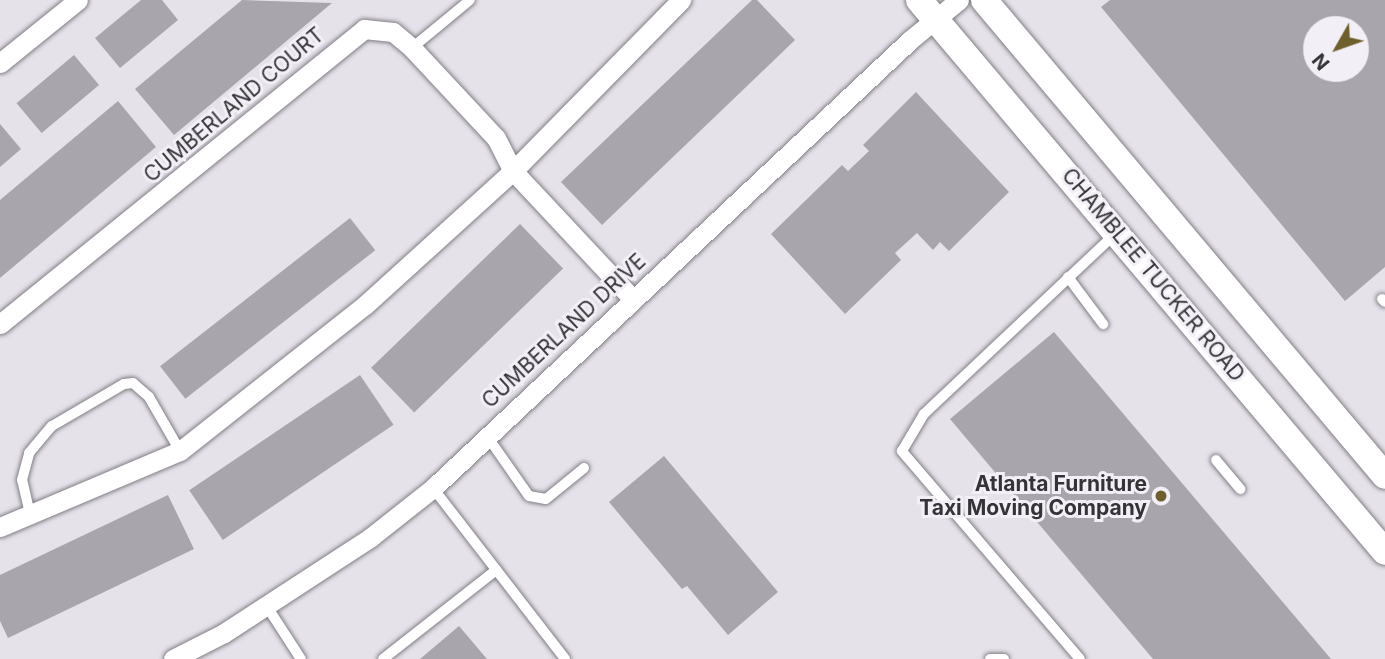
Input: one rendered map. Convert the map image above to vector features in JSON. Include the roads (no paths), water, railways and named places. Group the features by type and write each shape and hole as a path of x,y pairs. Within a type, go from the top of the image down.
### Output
{"main road":[{"path":"984,0 1355,440 1384,464"},
{"name":"CHAMBLEE TUCKER ROAD","path":"927,10 1118,231 1385,552"}],"street":[{"path":"0,64 78,0"},
{"path":"0,527 180,451 365,304 513,171 681,0"},
{"name":"CUMBERLAND DRIVE","path":"173,659 266,605 371,537 432,488 632,298 927,10 959,0"},
{"name":"CUMBERLAND COURT","path":"0,324 364,29 393,32 412,48 496,138 513,171 632,298"}],"lane":[{"path":"412,48 470,0"},
{"path":"1080,659 902,451 924,414 1118,231"},
{"path":"1068,277 1103,324"},
{"path":"30,514 22,480 29,453 52,426 124,384 133,383 149,397 180,451"},
{"path":"486,435 529,496 546,499 584,468"},
{"path":"1216,460 1240,489"},
{"path":"432,488 565,659"},
{"path":"383,659 496,570"},
{"path":"266,605 301,659"},
{"path":"990,659 1004,659"}],"place":[{"name":"Atlanta Furniture Taxi Moving Company","path":"1161,496"}]}
